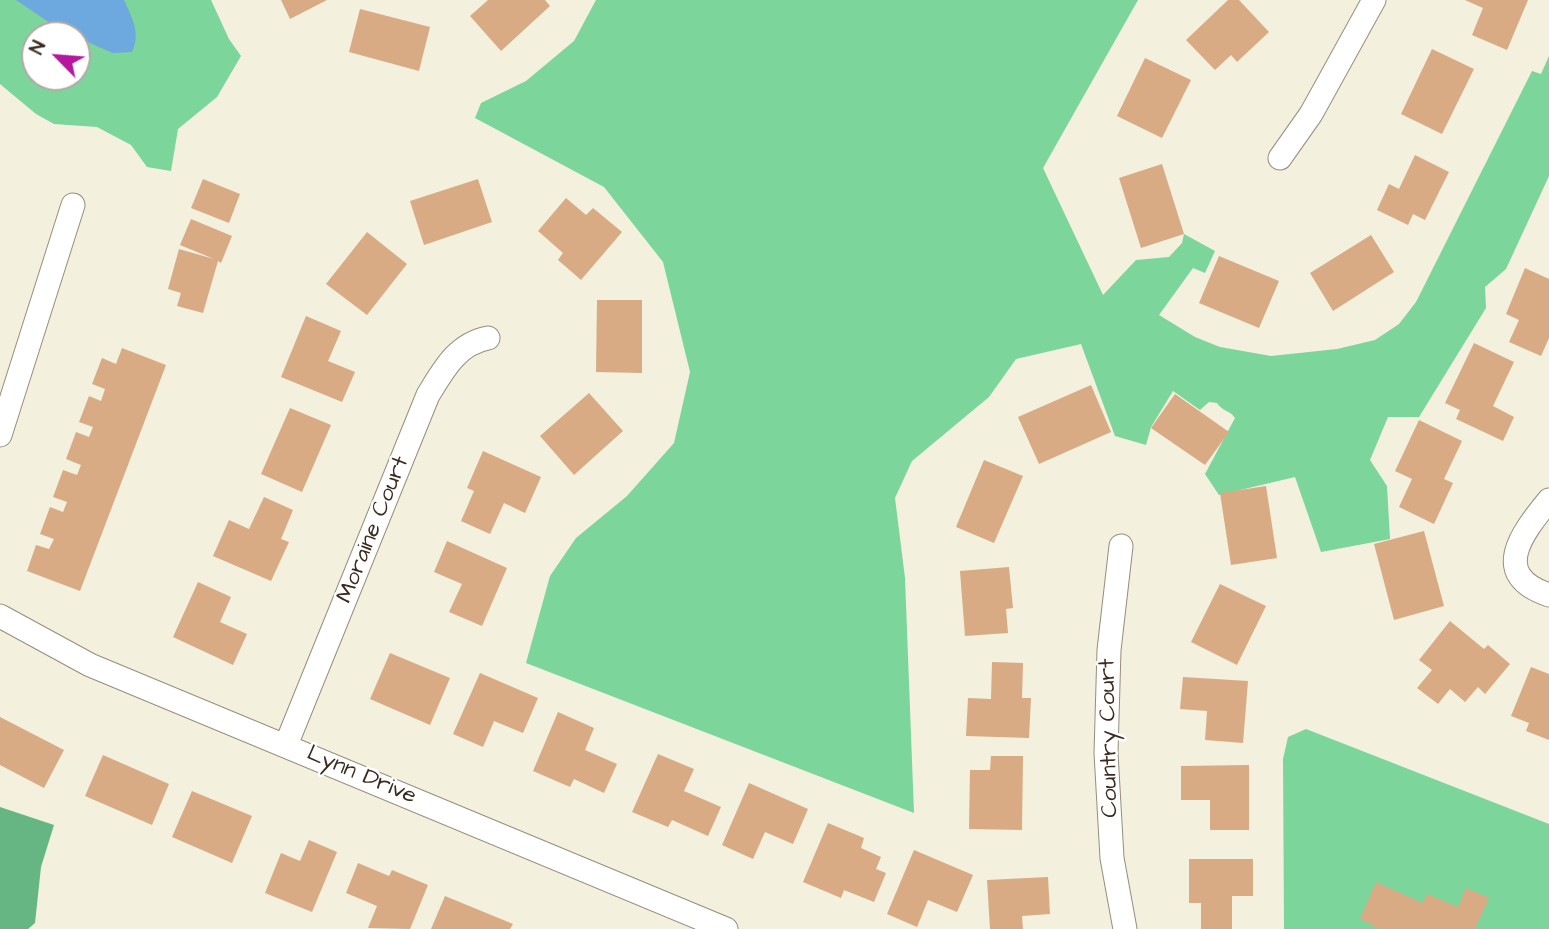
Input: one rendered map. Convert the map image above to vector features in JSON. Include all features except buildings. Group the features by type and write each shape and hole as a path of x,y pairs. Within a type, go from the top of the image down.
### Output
{"street":[{"path":"1280,158 1311,114 1374,0"},
{"path":"0,435 73,205"},
{"name":"Moraine Court","path":"286,745 428,396 443,370 458,352 473,341 488,338"},
{"path":"1549,500 1525,529 1517,545 1515,562 1518,575 1530,588 1549,595"},
{"name":"Country Court","path":"1121,546 1109,650 1107,752 1112,858 1125,929"},
{"name":"Lynn Drive","path":"0,615 90,665 726,929"}],"green space":[{"path":"0,0 211,0 229,39 241,56 217,97 178,129 171,171 147,167 131,145 97,127 54,124 36,114 0,84"},
{"path":"596,0 1138,0 1043,168 1103,295 1136,260 1169,257 1182,243 1184,234 1215,251 1205,273 1193,268 1159,315 1195,337 1220,347 1271,356 1337,349 1375,340 1399,324 1416,302 1532,71 1541,74 1549,56 1549,176 1506,269 1485,287 1486,308 1419,417 1388,417 1370,460 1387,486 1390,539 1321,552 1295,477 1219,495 1205,474 1235,418 1217,403 1209,402 1200,410 1173,391 1151,427 1146,445 1115,436 1081,344 1016,359 989,397 912,461 895,498 905,578 914,813 526,663 550,576 576,538 627,496 674,443 690,372 663,262 604,187 475,118 481,103 526,81 574,41"},
{"path":"1306,729 1549,824 1549,929 1284,929 1283,759 1288,737"},
{"path":"0,807 54,825 41,867 35,923 28,929 0,929"}],"water":[{"path":"16,0 124,0 136,32 135,45 132,52 113,53 91,43 91,21 47,21"}]}
